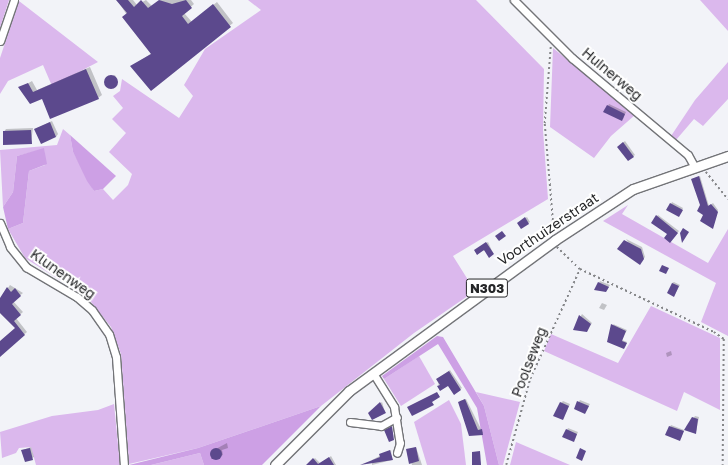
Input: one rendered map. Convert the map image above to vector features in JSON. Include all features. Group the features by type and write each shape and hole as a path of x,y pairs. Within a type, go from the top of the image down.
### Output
{"main road":[{"name":"Voorthuizerstraat","path":"275,465 333,406 373,373 632,189 702,167 728,156"}],"street":[{"path":"0,41 14,0"},
{"name":"Huinerweg","path":"514,0 552,39 702,167"},
{"name":"Klunenweg","path":"0,223 10,246 26,267 77,297 92,310 109,334 116,357 124,465"},
{"path":"373,373 394,407 400,443 397,453"},
{"path":"350,422 381,426 396,417"}],"path":[{"path":"552,39 544,124 558,243 580,269 714,332 724,339 723,465"},
{"path":"702,167 728,198"},
{"name":"Voorthuizerstraat","path":"550,251 558,243"},
{"name":"Poolseweg","path":"506,465 530,379 580,269"}],"shaded area":[{"path":"0,0 9,0 0,28"},
{"path":"248,0 476,0 544,69 543,130 548,199 453,256 475,291 414,333 321,406 198,448 129,464 121,354 111,327 87,297 25,258 8,229 23,223 29,171 45,165 44,149 17,156 13,192 3,207 0,150 57,145 63,129 70,135 73,152 94,191 103,189 113,200 128,185 132,174 109,152 126,133 112,119 123,108 113,96 120,91 122,79 179,118 193,96 184,85 205,49 261,10"},
{"path":"700,0 728,0 728,31"},
{"path":"19,1 98,62 52,86 43,65 8,81 0,94 0,58"},
{"path":"553,48 635,115 611,136 594,158 550,127"},
{"path":"728,62 728,99 703,126 694,119 676,140 671,136 695,100"},
{"path":"70,135 116,176 103,189 94,191 87,181 73,152"},
{"path":"44,148 47,164 29,171 23,223 8,229 3,207 13,192 17,156"},
{"path":"628,205 622,214 708,263 728,229 728,336 701,322 716,283 603,221"},
{"path":"651,306 720,338 720,410 684,392 677,411 544,351 551,334 618,363"},
{"path":"437,336 443,337 484,406 499,465 487,465 477,408 438,344 384,379 382,376"},
{"path":"419,356 435,384 401,406 384,379"},
{"path":"476,392 520,402 503,465 499,465 484,406"},
{"path":"449,400 461,424 466,465 427,465 414,422"},
{"path":"114,404 120,465 36,465 31,447 19,448 16,453 2,458 0,432 52,416 98,410"},
{"path":"321,406 262,465 204,465 200,453 151,465 129,465 198,448"},
{"path":"516,442 570,465 510,465"},
{"path":"200,453 204,465 151,465"}],"building":[{"path":"116,0 128,0 134,7 141,0 148,8 159,0 172,4 186,0 192,8 182,16 188,24 213,4 231,27 151,91 130,66 151,54 122,17 127,13"},
{"path":"86,69 99,99 50,119 42,99 30,104 18,87 28,83 33,92"},
{"path":"108,75 114,75 118,79 118,85 114,89 108,89 104,85 104,79"},
{"path":"607,105 625,114 622,121 603,112"},
{"path":"50,122 56,137 41,144 34,129"},
{"path":"31,130 32,144 3,145 3,131"},
{"path":"623,142 634,157 628,161 617,147"},
{"path":"699,176 708,206 711,204 718,212 713,229 700,221 703,215 697,211 700,205 691,179"},
{"path":"670,203 683,210 679,217 666,210"},
{"path":"656,215 678,233 670,243 664,238 667,234 651,223"},
{"path":"525,217 529,224 521,229 517,223"},
{"path":"683,228 689,232 682,243 680,233"},
{"path":"502,231 506,236 499,241 495,236"},
{"path":"624,240 641,249 644,259 640,265 617,249"},
{"path":"486,242 494,254 489,258 484,250 477,255 474,250"},
{"path":"662,265 669,268 666,274 659,271"},
{"path":"598,282 609,287 606,292 594,290"},
{"path":"672,283 679,286 674,297 667,293"},
{"path":"7,287 11,292 15,288 21,296 12,304 21,315 14,321 25,335 0,357 0,341 15,328 0,313 0,298"},
{"path":"579,315 591,324 587,332 573,330"},
{"path":"611,324 626,331 622,341 627,343 624,349 607,342"},
{"path":"449,371 461,390 454,395 448,386 440,391 437,386 440,385 436,379"},
{"path":"437,392 440,397 432,402 434,405 412,416 407,407"},
{"path":"465,399 478,430 482,429 483,435 469,436 458,402"},
{"path":"577,401 589,406 585,414 574,409"},
{"path":"380,402 386,413 372,420 368,413"},
{"path":"560,402 569,406 563,420 553,416"},
{"path":"692,417 698,419 696,434 684,430"},
{"path":"392,426 394,440 389,442 384,430"},
{"path":"669,426 684,431 680,441 665,435"},
{"path":"566,429 577,434 574,442 562,437"},
{"path":"416,447 419,461 409,464 406,449"},
{"path":"30,448 33,460 25,462 21,450"},
{"path":"214,448 218,448 222,454 218,460 214,460 210,456 210,452"},
{"path":"580,448 586,451 582,461 576,458"},
{"path":"390,450 393,460 360,465 380,457 379,454"},
{"path":"480,451 481,465 472,465 472,452"},
{"path":"329,457 334,465 306,465 313,458 318,464"}]}
